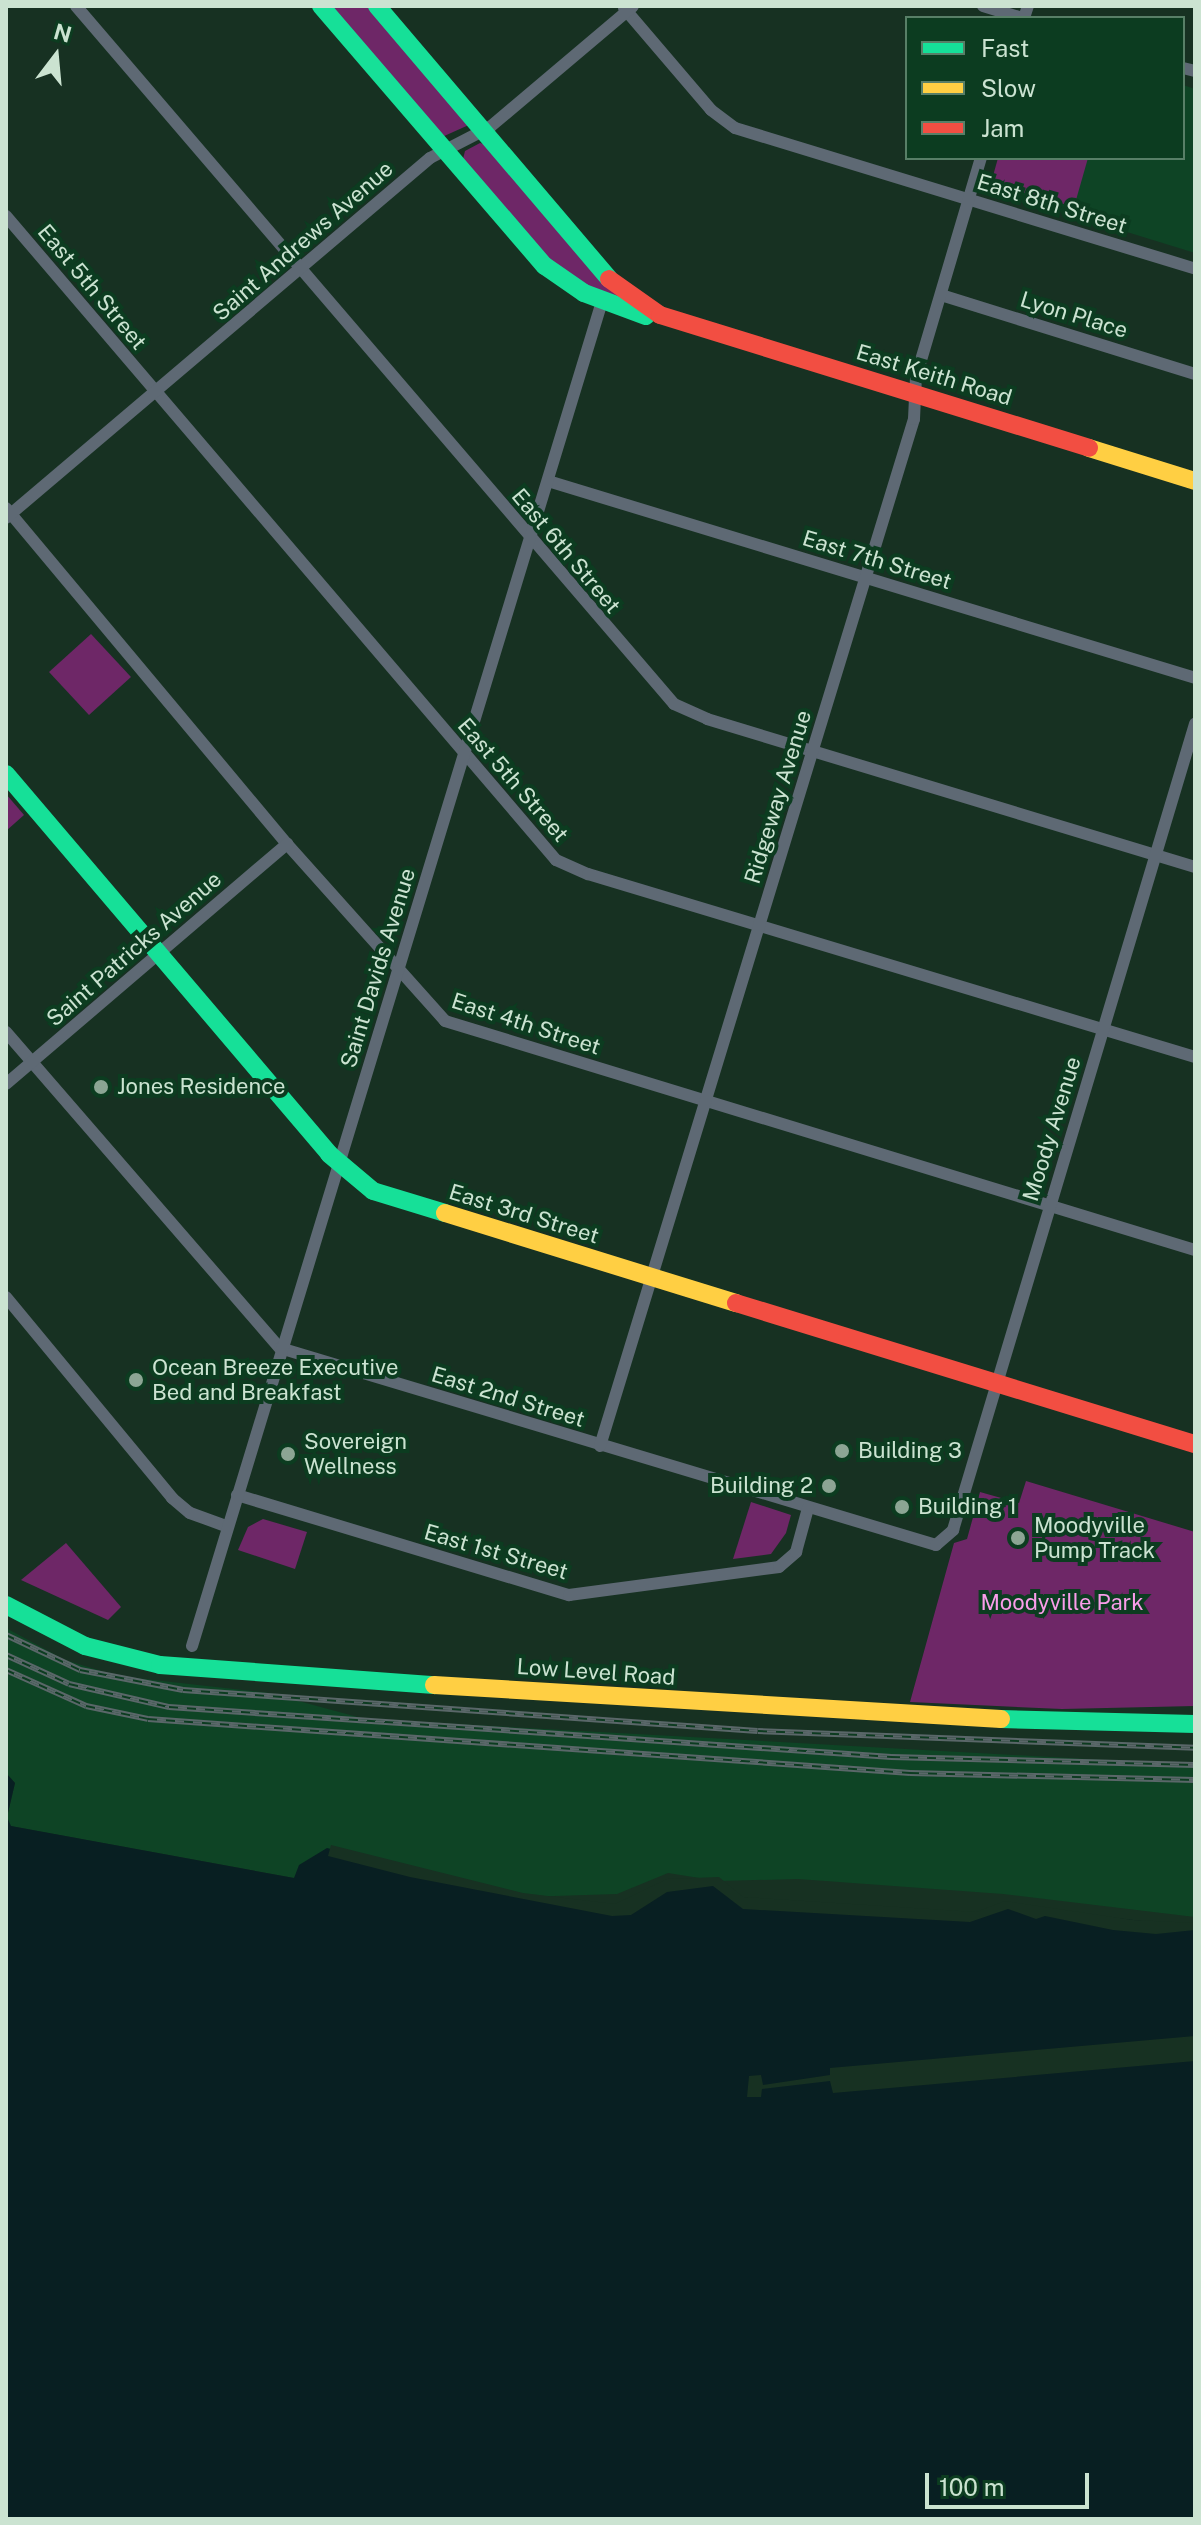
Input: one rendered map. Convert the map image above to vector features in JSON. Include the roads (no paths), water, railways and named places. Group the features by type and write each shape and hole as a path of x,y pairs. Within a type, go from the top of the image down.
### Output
{"street":[{"name":"East 6th Street","path":"76,6 674,704 813,751 1195,867"},
{"name":"East Keith Road","path":"321,6 545,266 602,302 646,316 660,315"},
{"name":"East Keith Road","path":"377,6 609,280 660,315 1195,481"},
{"path":"983,6 1016,16"},
{"name":"Saint Andrews Avenue","path":"8,513 444,150 483,131 627,8"},
{"name":"East 8th Street","path":"627,8 711,110 735,128 1195,269"},
{"name":"Ridgeway Avenue","path":"600,1446 914,419 912,393 980,160"},
{"name":"East 5th Street","path":"6,216 538,843 567,866 1195,1057"},
{"name":"Lyon Place","path":"941,295 1195,374"},
{"name":"Saint Davids Avenue","path":"192,1646 280,1348 340,1165 602,302"},
{"name":"East 7th Street","path":"548,481 1195,678"},
{"name":"East 4th Street","path":"8,513 287,844 398,972 445,1021 1195,1250"},
{"name":"Moody Avenue","path":"941,1541 953,1530 1195,724"},
{"name":"East 3rd Street","path":"6,774 340,1165 386,1197 1195,1444"},
{"name":"Saint Patricks Avenue","path":"6,1084 287,844"},
{"path":"6,1032 280,1348"},
{"path":"6,1297 172,1498 190,1513 226,1526"},
{"name":"East 2nd Street","path":"280,1348 930,1545 941,1541"},
{"name":"East 1st Street","path":"237,1495 569,1595 779,1567 796,1552 808,1508"},
{"name":"Low Level Road","path":"6,1605 85,1646 160,1665 213,1671 909,1716 1195,1724"}],"water":[{"path":"6,1773 15,1783 7,1817 11,1826 294,1878 299,1865 327,1848 472,1886 615,1908 668,1883 718,1881 736,1897 977,1916 1000,1905 1195,1927 1195,2519 6,2519"}],"railway":[{"path":"6,1635 80,1670 183,1690 758,1731 1195,1748"},
{"path":"6,1655 69,1684 169,1707 891,1757 1195,1765"},
{"path":"6,1670 86,1706 148,1719 910,1773 1195,1780"}],"place":[{"name":"Jones Residence","path":"101,1087"},
{"name":"Ocean Breeze Executive Bed and Breakfast","path":"136,1380"},
{"name":"Building 3","path":"842,1451"},
{"name":"Sovereign Wellness","path":"288,1454"},
{"name":"Building 2","path":"829,1486"},
{"name":"Building 1","path":"902,1507"},
{"name":"Moodyville Pump Track","path":"1018,1538"}],"park label":[{"name":"Moodyville Park","path":"1062,1603"}]}
